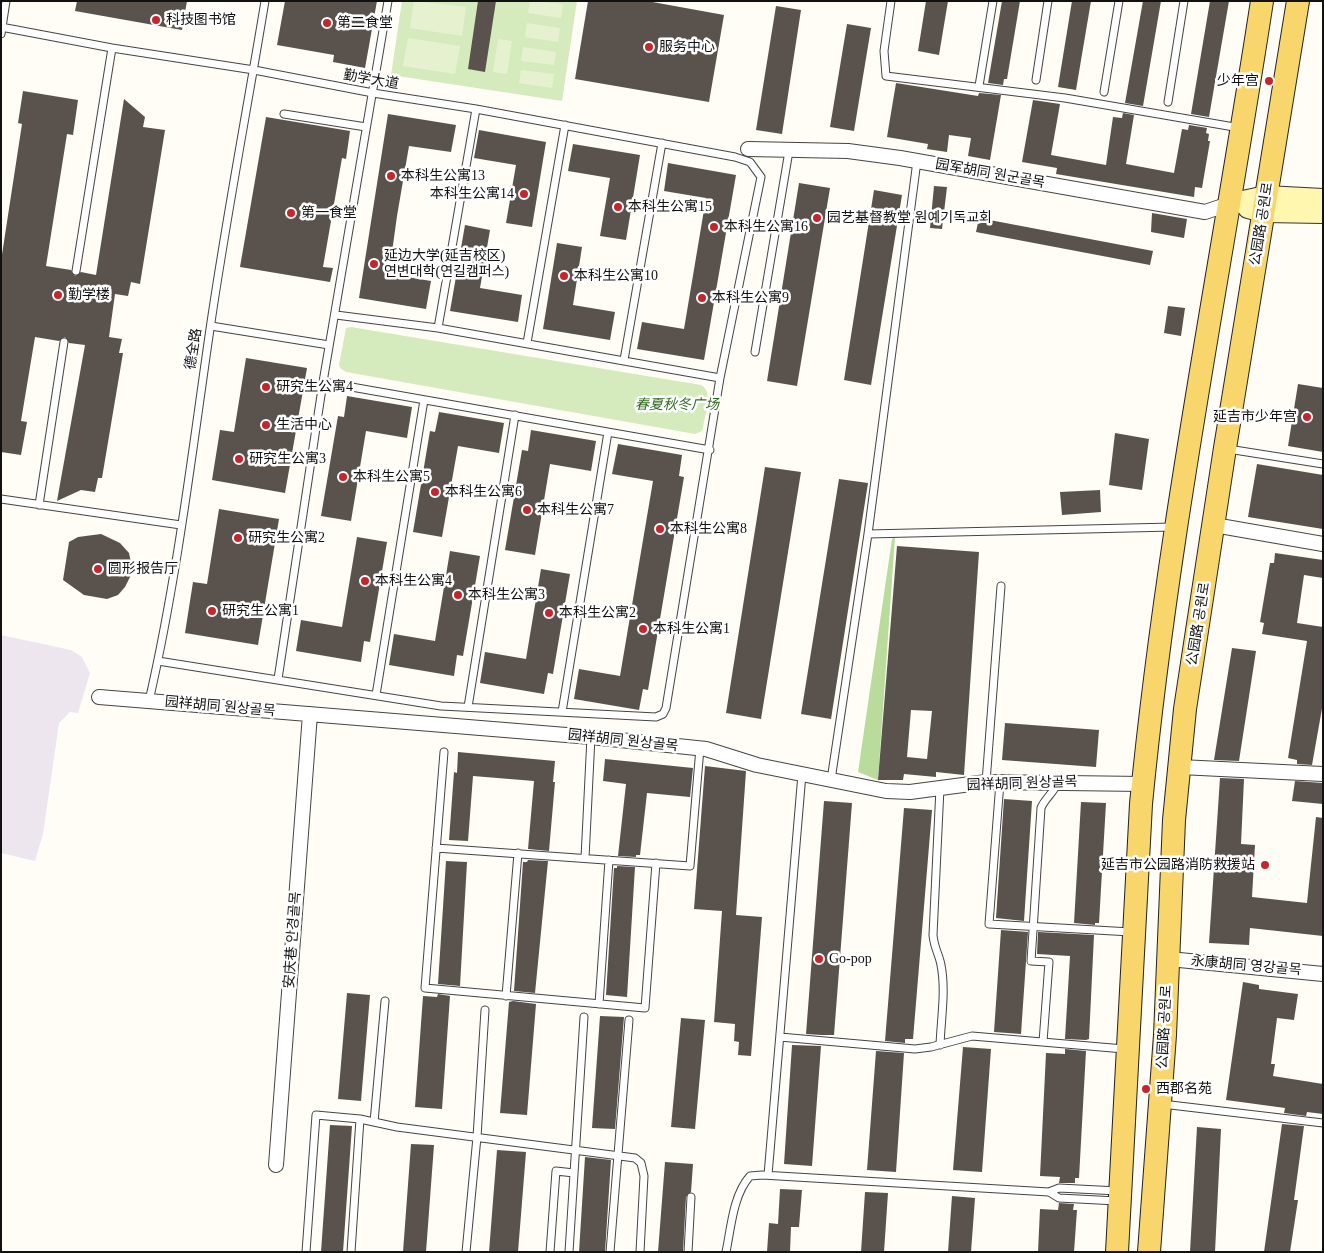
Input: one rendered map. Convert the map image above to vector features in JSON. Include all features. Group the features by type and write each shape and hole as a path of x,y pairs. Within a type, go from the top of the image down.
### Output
{"main road":[{"path":"1117,1252 1143,784 1152,704 1176,527 1262,1"},
{"name":"公园路 공원로","path":"1149,1252 1169,959 1174,820 1185,709 1225,448 1298,1"}],"street":[{"name":"园军胡同 원군골목","path":"748,149 848,151 917,161 1205,212 1229,204"},
{"path":"1229,204 1265,204 1323,199"},
{"path":"1265,204 1323,213"},
{"path":"1214,525 1323,544"},
{"name":"园祥胡同 원상골목","path":"99,697 591,737 700,748 721,752 757,765 886,791 910,792 986,782 1143,784"},
{"name":"安庆巷 안경골목","path":"276,1165 310,714"},
{"path":"1180,767 1323,774"},
{"name":"永康胡同 영강골목","path":"1169,959 1323,974"}],"lane":[{"path":"2,29 6,1"},
{"name":"德全路","path":"149,701 158,660 181,525 210,326 265,1"},
{"path":"278,679 329,345 336,315 388,1"},
{"path":"891,1 884,51 886,76 980,86 1242,128"},
{"path":"980,86 993,1"},
{"path":"1036,80 1048,1"},
{"path":"1104,92 1119,1"},
{"path":"1168,102 1184,1"},
{"name":"勤学大道","path":"2,29 254,70 373,94 476,109 566,125 735,157 750,162 761,177 720,378"},
{"path":"76,271 112,48"},
{"path":"438,328 476,109"},
{"path":"284,114 366,127"},
{"path":"526,344 566,125"},
{"path":"624,360 662,143"},
{"path":"755,352 789,151"},
{"path":"831,780 868,534 917,161"},
{"path":"158,660 441,706 656,717 663,714 666,708 710,450 720,378 438,328 336,315"},
{"path":"210,326 329,345"},
{"path":"38,505 64,342"},
{"path":"323,382 710,450"},
{"path":"376,695 424,400"},
{"path":"468,707 514,415"},
{"path":"562,712 608,432"},
{"path":"1225,448 1323,464"},
{"path":"1,499 181,525"},
{"path":"868,534 1176,527"},
{"path":"986,782 1001,586"},
{"path":"585,858 591,737"},
{"path":"436,848 690,866 700,748"},
{"path":"444,752 425,988 645,1008 656,864"},
{"path":"768,1175 802,774"},
{"path":"1000,782 989,924 1134,932"},
{"path":"1043,1042 1049,962 1031,961 1041,808 1054,791 1057,783"},
{"path":"940,788 933,935 934,949 941,964 942,978 940,1045"},
{"path":"506,996 518,853"},
{"path":"599,1004 609,860"},
{"path":"374,1122 385,1001"},
{"path":"466,1252 477,1137 485,1010"},
{"path":"568,1252 584,1016"},
{"path":"610,1252 616,1155 629,1020"},
{"path":"780,1037 915,1049 940,1045 972,1036 1128,1049"},
{"path":"1160,1104 1323,1123"},
{"path":"306,1252 316,1115 360,1119 635,1158 641,1162 643,1168 640,1252"},
{"path":"350,1252 360,1119"},
{"path":"550,1252 556,1171 574,1172"},
{"path":"726,1252 743,1183 750,1176 768,1175 1049,1192 1059,1188 1120,1196"},
{"path":"688,1252 691,1197"}],"shaded area":[{"path":"1,635 71,650 82,657 90,673 78,713 70,712 59,723 43,834 35,861 1,853"}],"green space":[{"path":"402,1 577,1 562,101 391,75"},
{"path":"414,1 466,7 462,36 410,28"},
{"path":"530,1 563,4 561,18 528,13"},
{"path":"527,23 560,28 558,42 525,37"},
{"path":"408,38 460,46 455,74 403,66"},
{"path":"498,39 512,41 507,74 493,72"},
{"path":"523,47 556,52 554,65 521,61"},
{"path":"521,70 554,74 552,88 519,83"},
{"name":"春夏秋冬广场","path":"351,327 701,385 705,388 708,398 702,431 695,434 346,372 339,365 346,328"},
{"path":"895,537 878,780 858,772 892,539"}],"building":[{"name":"科技图书馆","path":"77,1 187,1 182,30 75,11"},
{"name":"第二食堂","path":"285,1 377,1 365,68 333,62 334,55 277,45"},
{"path":"478,1 496,1 485,72 468,69"},
{"name":"服务中心","path":"588,1 647,1 724,15 709,102 575,79"},
{"path":"926,1 948,1 939,55 918,51"},
{"path":"1002,1 1020,1 1007,79 1004,79 1003,85 988,83"},
{"path":"1072,1 1091,1 1076,90 1058,87"},
{"path":"1143,1 1161,1 1143,106 1125,103"},
{"path":"1210,1 1229,1 1209,117 1191,114"},
{"path":"776,6 801,10 782,134 756,130"},
{"path":"847,24 871,28 854,131 830,127"},
{"path":"896,83 978,96 979,93 1001,95 990,160 968,156 971,138 949,135 947,152 927,149 928,144 887,137"},
{"name":"勤学楼","path":"23,91 78,100 73,135 67,134 46,266 71,270 75,276 81,272 96,275 124,99 145,117 143,127 165,130 140,284 131,282 128,296 115,294 109,337 122,339 119,353 123,353 102,478 98,478 95,492 81,490 57,501 85,345 69,343 65,337 59,341 35,337 21,421 27,422 21,455 1,452 1,261 22,124 18,123"},
{"path":"1033,100 1060,104 1051,155 1106,165 1113,117 1122,118 1123,113 1134,115 1126,164 1174,173 1182,129 1188,130 1189,125 1207,128 1206,133 1209,134 1208,141 1210,141 1202,188 1195,187 1194,197 1056,174 1057,168 1022,162"},
{"path":"388,114 456,125 451,152 409,146 397,216 389,274 431,281 426,309 359,298"},
{"name":"第一食堂","path":"266,117 350,131 346,159 342,158 323,267 333,268 330,282 240,267"},
{"name":"本科生公寓14","path":"479,130 546,142 532,227 506,223 516,165 474,158"},
{"name":"本科生公寓15","path":"573,144 640,155 626,240 600,236 610,178 568,171"},
{"path":"668,163 736,175 704,360 637,349 642,322 684,329 706,198 664,191"},
{"path":"799,183 830,188 797,386 767,381"},
{"path":"934,186 947,187 942,229 930,228"},
{"path":"874,190 902,195 871,385 844,380"},
{"path":"1152,213 1187,219 1184,238 1151,232"},
{"path":"979,218 1153,251 1150,265 976,232"},
{"path":"465,225 490,230 480,288 522,295 518,322 450,311"},
{"name":"本科生公寓10","path":"557,243 582,247 573,305 615,312 610,340 543,329"},
{"path":"1168,306 1185,308 1181,336 1164,333"},
{"name":"生活中心","path":"246,358 307,368 285,493 212,480 220,430 234,432"},
{"name":"延吉市少年宫","path":"1298,384 1323,388 1323,452 1288,446"},
{"name":"本科生公寓5","path":"347,396 412,407 407,438 366,431 351,521 321,516 338,416 344,417"},
{"name":"本科生公寓6","path":"439,412 504,423 499,453 458,446 442,537 413,532 430,431 435,432"},
{"name":"本科生公寓7","path":"531,430 596,441 591,471 550,464 535,555 505,550 522,450 528,451"},
{"path":"1115,433 1149,439 1142,490 1109,485"},
{"path":"618,444 682,455 679,476 684,477 648,690 643,689 639,710 574,699 579,669 620,676 653,481 612,474"},
{"path":"1257,464 1323,475 1323,529 1248,517"},
{"path":"765,467 801,472 761,719 726,713"},
{"path":"839,479 868,483 831,719 801,714"},
{"path":"1100,490 1101,512 1062,515 1060,492"},
{"path":"219,509 279,519 258,645 185,633 193,582 207,584"},
{"name":"圆形报告厅","path":"101,534 120,543 129,553 131,563 131,575 125,587 118,595 107,599 84,595 63,580 69,542 78,537"},
{"name":"本科生公寓4","path":"357,537 387,542 370,642 364,641 361,662 296,651 301,620 342,627"},
{"path":"897,546 979,552 964,775 936,772 936,777 904,774 903,780 878,780","holes":["911,710 932,711 927,759 907,757"]},
{"name":"本科生公寓3","path":"450,551 480,556 463,656 457,655 454,676 389,665 394,634 435,641"},
{"path":"1275,553 1323,560 1323,578 1304,575 1297,623 1323,627 1323,703 1312,765 1297,764 1297,760 1288,758 1307,641 1262,634 1264,623 1260,622 1270,563 1274,563"},
{"name":"本科生公寓2","path":"541,569 570,574 553,674 548,673 544,694 480,683 485,652 526,659"},
{"path":"1232,648 1256,651 1239,761 1214,760"},
{"path":"1005,723 1099,730 1096,767 1002,760"},
{"path":"458,752 555,761 549,851 528,849 534,781 473,776 468,841 449,840 454,772 457,773"},
{"path":"605,759 693,768 690,797 647,793 640,855 636,855 636,857 618,856 626,784 603,781"},
{"path":"705,766 746,771 736,915 762,917 751,1056 738,1055 739,1042 734,1041 735,1024 714,1022 722,911 694,909"},
{"path":"1220,778 1244,779 1241,844 1255,845 1252,897 1307,903 1316,817 1323,818 1323,936 1250,928 1249,945 1209,943"},
{"path":"1295,781 1323,783 1323,804 1292,801"},
{"path":"1004,799 1032,801 1024,921 996,918"},
{"path":"824,801 852,803 834,1035 806,1034"},
{"path":"1081,802 1106,803 1099,923 1095,923 1095,925 1074,923"},
{"path":"904,808 932,810 913,1039 905,1039 905,1043 885,1041"},
{"path":"528,860 548,861 535,993 514,991 523,862"},
{"path":"446,861 467,862 460,986 438,984"},
{"path":"617,866 635,867 627,997 606,995 614,868 617,868"},
{"path":"1001,930 1028,932 1021,1034 994,1032"},
{"path":"1038,932 1094,935 1089,1039 1065,1039 1070,956 1037,954"},
{"path":"1243,982 1259,985 1259,989 1298,994 1294,1020 1277,1018 1271,1064 1275,1064 1273,1076 1323,1084 1323,1114 1307,1112 1306,1116 1284,1113 1285,1108 1226,1100"},
{"path":"347,993 370,995 361,1101 338,1099"},
{"path":"438,994 450,996 442,1109 415,1107 423,996 437,997"},
{"path":"509,1002 536,1004 527,1115 500,1113"},
{"path":"600,1016 624,1017 615,1129 592,1128"},
{"path":"681,1018 705,1020 695,1129 671,1127"},
{"path":"792,1045 821,1046 812,1166 784,1164"},
{"path":"963,1047 991,1049 982,1172 953,1170"},
{"path":"1065,1049 1086,1051 1079,1178 1075,1178 1075,1183 1059,1183 1060,1177 1040,1176 1046,1053 1065,1054"},
{"path":"876,1051 904,1053 896,1172 867,1170"},
{"path":"1282,1124 1304,1126 1294,1200 1298,1200 1290,1252 1264,1252"},
{"path":"330,1125 352,1126 343,1252 321,1252"},
{"path":"1197,1127 1221,1129 1215,1252 1190,1252"},
{"path":"411,1144 434,1145 426,1252 403,1252"},
{"path":"497,1150 526,1152 518,1252 489,1252"},
{"path":"585,1157 611,1160 605,1252 579,1252"},
{"path":"665,1162 693,1164 691,1192 686,1197 683,1252 658,1252"},
{"path":"780,1189 802,1190 799,1227 791,1227 790,1252 767,1252 769,1223 778,1224"},
{"path":"865,1192 888,1193 884,1252 861,1252"},
{"path":"952,1196 975,1198 971,1252 948,1252"},
{"path":"1059,1203 1074,1204 1073,1210 1077,1210 1074,1252 1038,1252 1040,1209 1058,1210"}],"place":[{"name":"科技图书馆","path":"156,20"},
{"name":"第二食堂","path":"327,23"},
{"name":"服务中心","path":"649,47"},
{"name":"少年宫","path":"1269,81"},
{"name":"本科生公寓13","path":"391,176"},
{"name":"本科生公寓14","path":"524,194"},
{"name":"本科生公寓15","path":"618,207"},
{"name":"第一食堂","path":"291,213"},
{"name":"园艺基督教堂 원예기독교회","path":"817,218"},
{"name":"本科生公寓16","path":"714,227"},
{"name":"延边大学(延吉校区) 연변대학(연길캠퍼스)","path":"374,264"},
{"name":"本科生公寓10","path":"564,276"},
{"name":"勤学楼","path":"58,295"},
{"name":"本科生公寓9","path":"702,298"},
{"name":"研究生公寓4","path":"266,387"},
{"name":"延吉市少年宫","path":"1307,417"},
{"name":"生活中心","path":"266,425"},
{"name":"研究生公寓3","path":"239,459"},
{"name":"本科生公寓5","path":"343,477"},
{"name":"本科生公寓6","path":"435,492"},
{"name":"本科生公寓7","path":"527,510"},
{"name":"本科生公寓8","path":"660,529"},
{"name":"研究生公寓2","path":"238,538"},
{"name":"圆形报告厅","path":"98,569"},
{"name":"本科生公寓4","path":"365,581"},
{"name":"本科生公寓3","path":"458,595"},
{"name":"研究生公寓1","path":"212,611"},
{"name":"本科生公寓2","path":"549,613"},
{"name":"本科生公寓1","path":"643,629"},
{"name":"延吉市公园路消防救援站","path":"1265,865"},
{"name":"Go-pop","path":"819,959"},
{"name":"西郡名苑","path":"1146,1089"}]}
